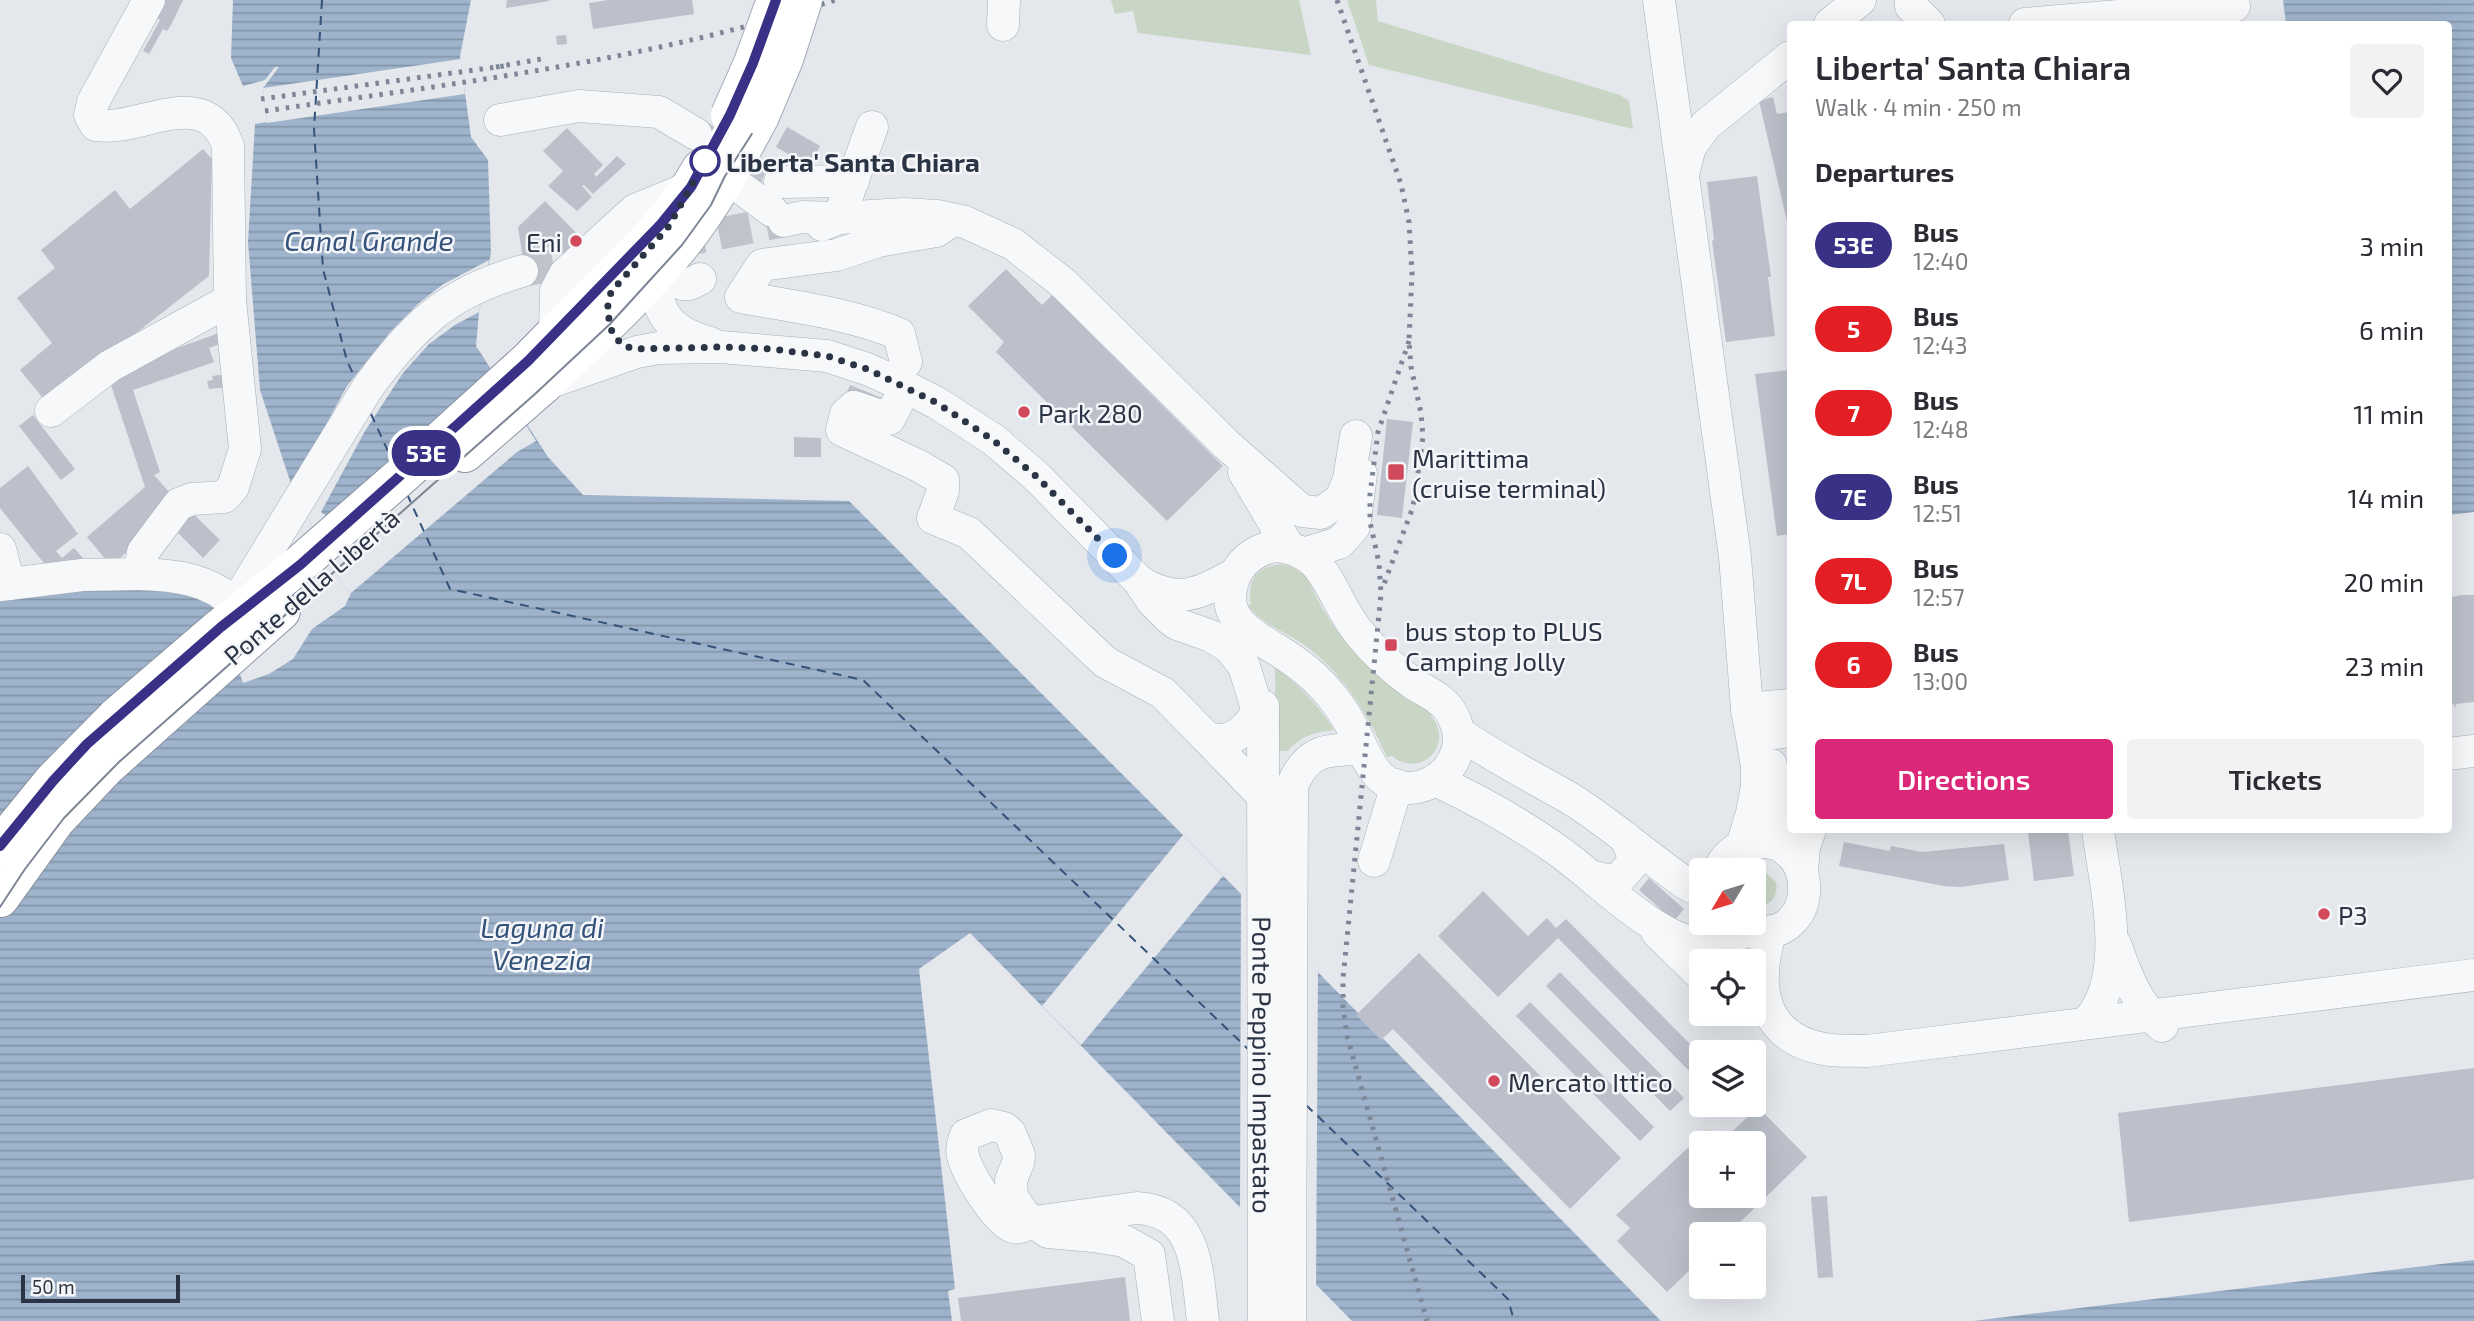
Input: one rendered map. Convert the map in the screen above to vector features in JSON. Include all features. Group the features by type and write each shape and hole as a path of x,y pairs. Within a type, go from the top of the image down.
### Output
{"main road":[{"name":"Ponte della Libertà","path":"745,115 753,63 776,0"},
{"name":"Ponte della Libertà","path":"531,383 555,331 601,308 679,280 685,239 708,182 745,115 785,59 803,0"},
{"name":"Ponte della Libertà","path":"0,898 56,820 232,627 301,558 531,383 601,308 661,224 708,182"},
{"name":"Ponte della Libertà","path":"0,846 87,744 232,627"}],"street":[{"path":"140,574 143,552 179,504 192,499 224,497 233,487 245,449 230,300 228,146 224,136 211,121 181,111 110,128 96,125 90,115 93,102 149,0"},
{"path":"1644,919 1681,938 1700,944 1748,936 1785,926 1800,909 1805,886 1777,819 1772,717 1735,557 1659,0"},
{"path":"1834,21 1860,0"},
{"path":"1911,0 1911,6 1926,21"},
{"path":"2060,21 2234,6"},
{"path":"1682,179 1690,147 1706,125 1787,59"},
{"path":"500,120 579,106 659,112 696,134"},
{"path":"839,218 872,127"},
{"path":"777,213 853,181"},
{"path":"555,331 556,290 565,274 635,210 708,182 739,188 777,213 802,218 904,214 954,220 990,233 1037,261 1063,283 1227,445 1303,511 1321,513 1341,499 1362,428 1353,527 1339,543 1297,550 1273,546 1256,551 1243,562 1235,574 1230,597 1233,612 1259,648 1263,673 1260,720"},
{"path":"902,348 881,327 824,312 741,297 762,265 837,255 878,241 936,231 954,220"},
{"path":"232,627 301,558 368,387 413,332 446,305 486,282 521,277"},
{"path":"679,280 658,302 668,321 689,337 721,347"},
{"path":"51,411 110,366 230,300"},
{"path":"601,308 617,339 626,347 721,347 827,356 867,369 968,421 1023,464 1139,581 1153,602 1177,624 1222,642 1237,656 1250,679 1260,720 1272,804"},
{"path":"531,383 652,349"},
{"path":"893,412 854,407 846,414 842,430 919,466 943,481 943,491 933,518 969,533 1105,662 1163,693 1272,804"},
{"path":"1139,581 1157,592 1179,596 1246,629 1292,659 1321,684 1341,709 1370,766 1383,779 1397,785 1419,786 1435,780 1448,769 1456,757 1459,733 1454,716 1444,703 1395,669 1359,634 1320,566 1297,550 1227,445"},
{"path":"0,549 5,584 82,575 176,576 224,594 232,627"},
{"path":"1179,596 1201,590 1235,574"},
{"path":"1742,846 1752,813 1757,786 1757,766 1772,717"},
{"path":"1206,737 1215,741 1231,738 1260,720"},
{"path":"1459,733 1517,771 1572,800 1689,885"},
{"path":"1272,804 1292,786 1298,769 1305,761 1328,750 1362,748"},
{"path":"2452,754 2474,751"},
{"path":"1435,780 1524,828 1594,877 1644,919 1689,963"},
{"path":"1374,862 1397,785"},
{"name":"Ponte Peppino Impastato","path":"1264,1321 1272,804"},
{"name":"Ponte Peppino Impastato","path":"1272,804 1290,1321"},
{"path":"1795,862 1809,833"},
{"path":"2087,1023 2100,1006 2109,980 2111,933 2098,833"},
{"path":"1594,877 1616,882 1634,861 1626,838"},
{"path":"1727,858 1742,846 1766,843 1795,862"},
{"path":"2111,933 2134,992 2161,1023"},
{"path":"1748,936 1762,965 1767,1005 1773,1021 1780,1029 1805,1045 1827,1050 1867,1051 2087,1023 2161,1023 2474,993"},
{"path":"1761,1026 1792,1052 1805,1059 1863,1069 2474,975"},
{"path":"1158,1321 1149,1255 1124,1241 1048,1232 1034,1222 1137,1208 1151,1209 1171,1217 1183,1230 1194,1259 1203,1321"}],"green space":[{"path":"1111,0 1299,0 1311,55 1138,33 1133,11 1115,14"},
{"path":"1347,0 1376,0 1378,21 1620,95 1629,101 1633,129 1369,65"},
{"path":"1280,564 1291,566 1300,573 1304,571 1328,617 1356,653 1390,684 1433,712 1431,716 1438,727 1439,738 1437,748 1431,756 1413,764 1392,756 1387,757 1372,726 1344,683 1307,647 1268,624 1248,606 1251,604 1250,588 1255,576 1265,568"},
{"path":"1275,668 1308,696 1334,730 1308,736 1288,751 1276,751"},
{"path":"1766,873 1776,882 1777,887 1774,897 1766,904"}],"water":[{"name":"Laguna di Venezia","path":"233,0 471,0 460,56 471,137 488,160 491,253 479,312 476,346 548,457 583,495 849,501 1183,835 1661,1321 1352,1321 970,933 919,969 955,1289 948,1291 952,1321 0,1321 0,587 93,582 192,591 217,607 243,683 269,674 293,659 312,629 345,606 351,593 342,585 292,487 260,390 248,242 255,124 267,122 263,88 279,67 275,67 265,80 243,86 231,58"},
{"path":"2283,0 2474,0 2474,512 2452,515 2452,21 2286,21"},
{"path":"2474,1260 2474,1321 1973,1321"}],"pier":[{"path":"461,59 465,94 267,123 263,88"},
{"path":"489,260 479,312 429,344 403,373 365,431 321,512 326,516 492,371 536,441 517,452 351,593 342,585 292,487 347,386 391,331 442,285"},
{"path":"1183,835 1223,876 1081,1045 1042,1006"},
{"path":"1241,889 1318,967 1316,1290 1240,1212"}],"building":[{"path":"164,0 183,0 171,25 167,31 163,29 149,54 143,51 160,20 156,18"},
{"path":"507,0 549,0 549,1 506,8"},
{"path":"608,0 692,0 694,14 593,29 589,3"},
{"path":"566,35 567,44 557,45 556,36"},
{"path":"1773,97 1777,114 1787,112 1787,221 1759,101"},
{"path":"787,127 820,146 809,166 776,147"},
{"path":"567,128 603,165 594,174 596,177 617,156 626,164 593,194 582,186 592,197 577,211 548,186 563,171 543,151"},
{"path":"203,149 212,159 209,276 47,403 20,370 52,343 17,298 55,268 41,250 115,190 130,209"},
{"path":"1757,176 1771,277 1768,277 1775,336 1726,342 1707,182"},
{"path":"545,201 585,242 564,256 551,244 525,272 518,227"},
{"path":"1006,269 1042,305 1052,295 1223,466 1167,521 996,352 1004,342 968,306"},
{"path":"219,333 223,343 209,348 214,362 133,390 160,472 154,475 176,500 152,530 111,566 87,537 145,487 107,373"},
{"path":"1787,370 1787,534 1777,536 1755,374"},
{"path":"228,374 230,387 209,389 207,381 213,380 212,376"},
{"path":"850,385 882,398 878,408 846,395"},
{"path":"33,415 75,469 61,480 19,426"},
{"path":"1387,419 1413,422 1402,518 1377,515"},
{"path":"794,437 821,438 821,457 794,457"},
{"path":"28,466 78,534 56,551 62,558 74,548 83,558 71,568 51,572 0,508 0,488"},
{"path":"186,507 220,540 203,558 169,524"},
{"path":"2474,595 2474,702 2456,704 2455,709 2452,704 2452,597"},
{"path":"2028,833 2068,833 2074,876 2034,881"},
{"path":"1844,842 1890,851 1891,846 1922,852 2004,844 2009,880 1961,887 1944,886 1839,866"},
{"path":"1649,878 1684,909 1674,921 1639,890"},
{"path":"1483,891 1528,936 1547,918 1556,928 1566,919 1689,1043 1689,1071 1558,938 1498,997 1438,936"},
{"name":"Mercato Ittico","path":"1419,953 1621,1158 1570,1209 1393,1029 1381,1040 1356,1015"},
{"path":"1560,972 1684,1098 1670,1111 1546,986"},
{"path":"1530,1002 1654,1127 1640,1141 1516,1016"},
{"path":"2474,1068 2474,1179 2129,1222 2118,1113"},
{"path":"1766,1115 1807,1157 1766,1197 1766,1131 1733,1131 1747,1117"},
{"path":"1689,1147 1689,1208 1755,1208 1740,1222 1689,1222 1689,1271 1667,1292 1617,1241 1630,1228 1616,1215"},
{"path":"1827,1196 1833,1277 1818,1278 1811,1197"},
{"path":"1125,1277 1130,1321 961,1321 958,1298"}],"ferry route":[{"path":"322,0 314,129 323,269 347,361 356,380"},
{"path":"371,414 392,460"},
{"path":"407,494 450,589 863,680 1249,1050"},
{"path":"1306,1105 1508,1299 1514,1321"}],"tunnel":[{"path":"696,134 753,172 780,182"},
{"path":"672,243 784,221"},
{"path":"522,271 593,258"}],"tram line":[{"path":"0,844 52,780 108,723 299,564 515,371 613,274 660,223 691,187 729,114 752,63 774,0"},
{"path":"0,907 64,818 119,762 535,394 610,324 682,245 711,205 725,176 762,118 784,68 806,0"}],"railway":[{"path":"265,111 481,80 624,55 765,21 835,0"},
{"path":"1337,0 1401,184 1409,222 1412,273 1409,341 1423,437 1413,507 1384,584"},
{"path":"496,67 547,58"},
{"path":"261,99 504,66"},
{"path":"1409,341 1378,432 1370,494 1370,522 1379,563 1381,594 1343,979 1343,1007 1347,1036 1427,1321"}],"bus line":[{"name":"53E","path":"0,846 87,744 221,627 300,565 528,361 661,224 691,187 730,115 776,0"}],"place":[{"name":"Liberta' Santa Chiara","path":"705,161"},
{"name":"Eni","path":"576,241"},
{"name":"Park 280","path":"1024,412"},
{"name":"Marittima (cruise terminal)","path":"1396,472"},
{"name":"bus stop to PLUS Camping Jolly","path":"1391,645"},
{"name":"P3","path":"2324,914"},
{"name":"Mercato Ittico","path":"1494,1081"}],"route":[{"path":"705,161 669,226 611,292 607,310 609,322 612,332 621,344 633,349 771,349 827,356 867,369 968,421 1023,464 1115,556"}],"water label":[{"name":"Canal Grande","path":"369,240"}]}
